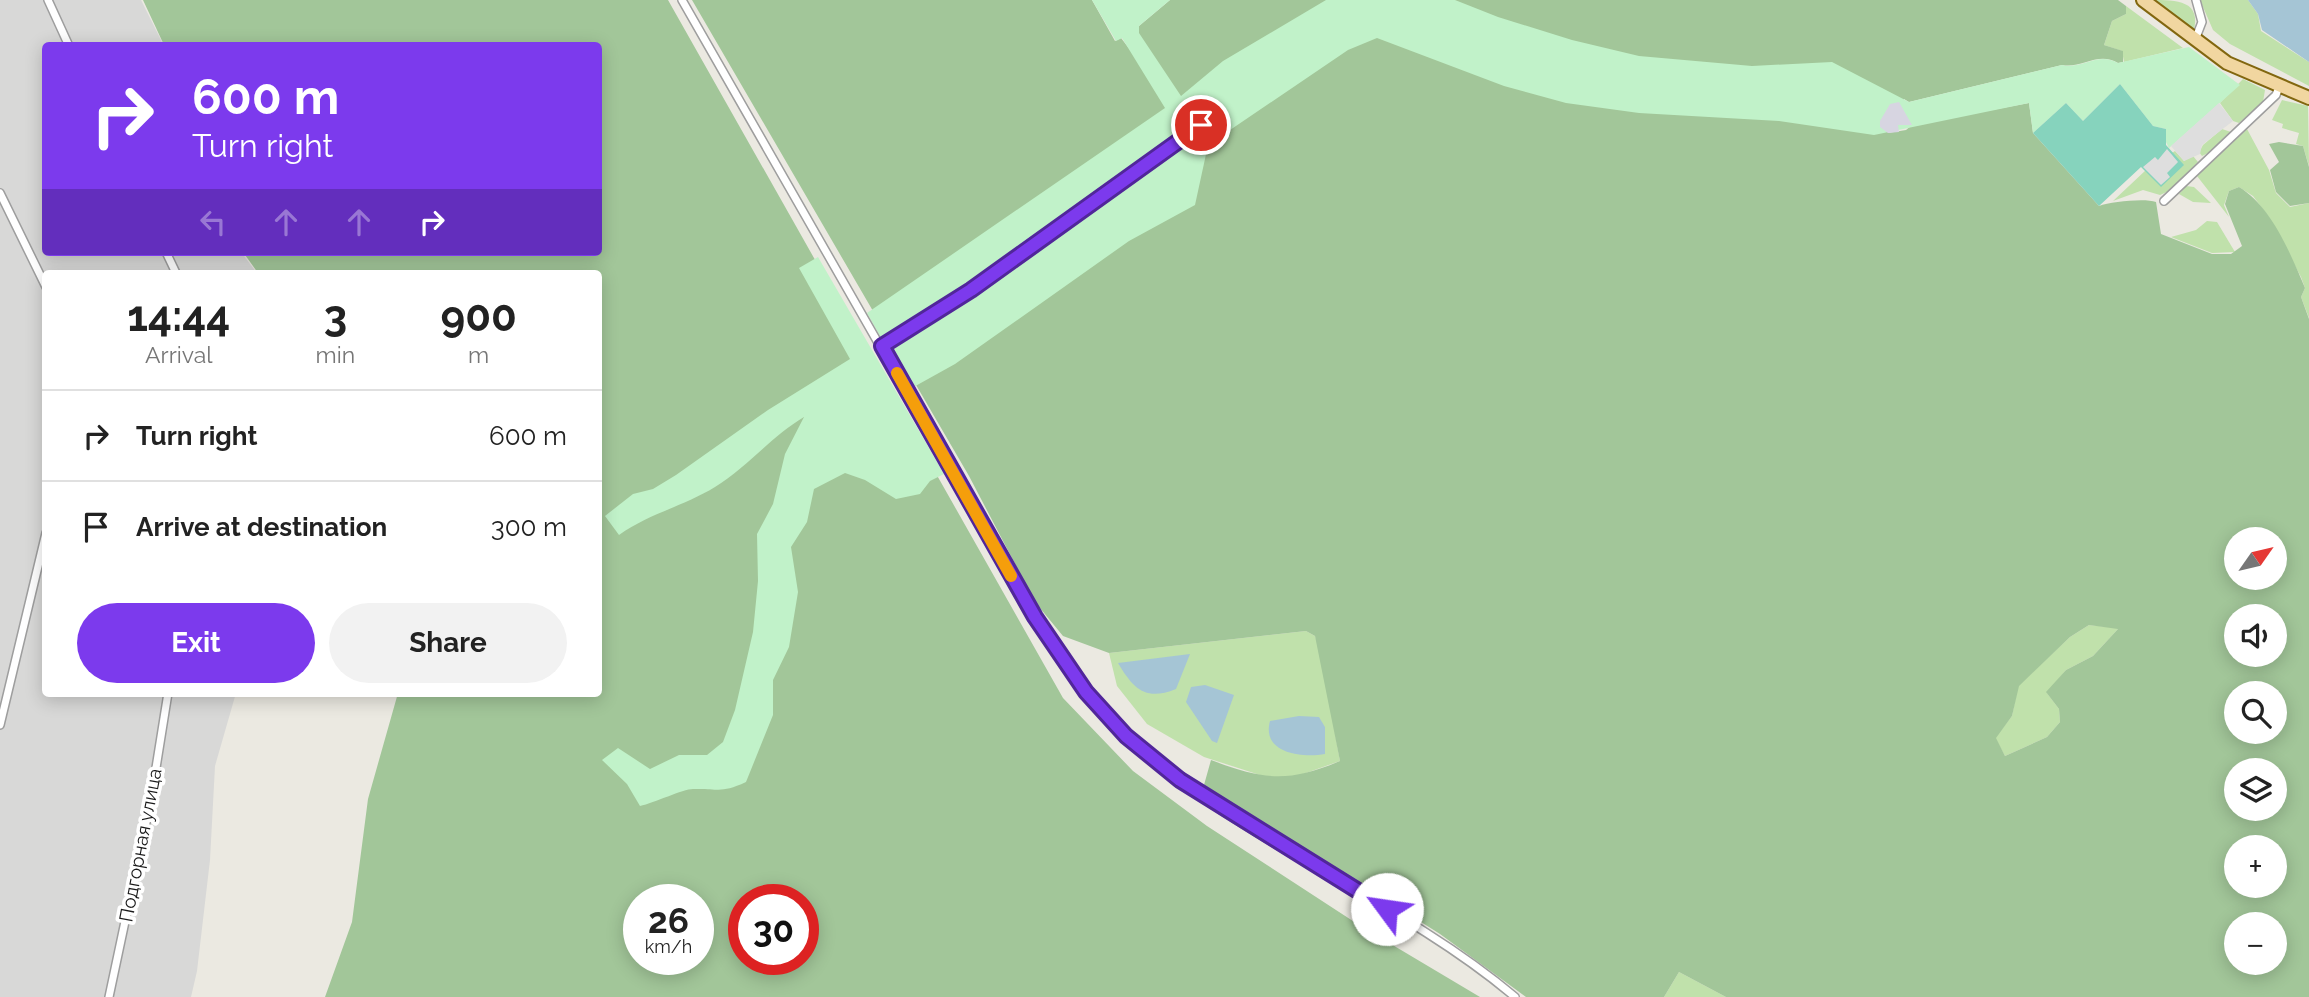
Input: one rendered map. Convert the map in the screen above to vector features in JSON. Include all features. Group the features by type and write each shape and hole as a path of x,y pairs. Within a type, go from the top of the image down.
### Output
{"main road":[{"path":"2143,0 2194,41 2235,67 2309,99"}],"street":[{"path":"48,0 67,42"},
{"path":"682,0 1035,617 1086,692 1126,736 1205,797 1410,923 1515,997"},
{"path":"2189,0 2201,16"},
{"path":"2194,41 2202,22 2196,0"},
{"path":"2164,201 2276,95 2279,88"},
{"path":"882,346 971,290 1201,125"},
{"path":"0,193 42,279"},
{"path":"0,725 42,550"},
{"name":"Подгорная улица","path":"109,997 151,799 167,697"}],"shaded area":[{"path":"0,0 141,0 162,42 42,42 42,256 244,256 255,270 42,270 42,697 235,697 215,766 210,860 197,971 191,997 0,997"},
{"path":"1899,102 1912,125 1898,125 1899,132 1888,133 1880,127 1880,121 1890,104"},
{"path":"2219,103 2233,121 2202,145 2200,154 2184,161 2171,146"},
{"path":"2167,149 2178,162 2167,173 2170,177 2161,185 2143,167 2155,157 2158,160"}],"green space":[{"path":"143,0 668,0 1063,698 1133,771 1207,826 1359,925 1480,997 325,997 352,922 368,799 397,697 602,697 602,270 256,270 246,256 602,256 602,42 163,42"},
{"path":"692,0 1092,0 1115,41 1121,38 1131,51 1139,26 1170,0 2118,0 2126,6 2126,14 2112,21 2104,45 2123,51 2123,62 2097,59 1909,102 1904,99 1888,133 1906,130 1912,125 2029,103 2033,133 2099,206 2128,201 2156,202 2161,234 2212,254 2231,254 2242,246 2225,204 2229,191 2239,187 2261,206 2286,246 2305,288 2301,297 2309,319 2309,997 1726,997 1679,972 1664,997 1526,997 1440,934 1204,785 1211,760 1246,772 1276,776 1305,773 1340,761 1315,636 1306,631 1109,653 1063,636 1035,602 969,476","holes":["2089,625 2118,629 2093,656 2066,670 2046,692 2059,709 2060,722 2047,737 2005,756 1996,738 2012,716 2019,686 2070,637"]},
{"path":"1092,0 1170,0 1139,26 1139,33 1181,96 1223,61 1326,0 1455,0 1498,17 1572,40 1639,56 1752,66 1832,62 1909,102 2062,65 2103,59 2118,63 2189,47 2240,85 2169,148 2165,140 2166,129 2153,126 2120,84 2083,121 2066,103 2033,133 2029,103 1874,135 1779,121 1639,113 1566,103 1504,86 1377,38 1348,50 1208,145 1195,205 1129,241 955,364 910,389 867,313 1165,108 1122,38 1116,41"},
{"path":"2152,0 2178,2 2191,8 2195,22 2193,33"},
{"path":"2200,0 2248,0 2258,14 2261,31 2309,62 2309,86 2230,44 2213,30"},
{"path":"2126,6 2183,48 2124,62 2122,51 2104,45 2112,21 2126,14"},
{"path":"2243,79 2265,90 2263,102 2239,123 2233,121 2220,103"},
{"path":"2120,84 2153,126 2166,129 2166,145 2184,165 2161,187 2141,167 2099,206 2033,133 2066,103 2083,121"},
{"path":"2282,100 2308,106 2309,166 2303,146 2296,144 2299,133 2282,128 2283,124 2272,120"},
{"path":"2222,129 2231,132 2212,151 2202,156 2199,152 2203,145"},
{"path":"2247,129 2269,170 2276,193 2290,207 2309,203 2309,318 2301,297 2305,288 2301,277 2268,216 2253,196 2239,187 2229,191 2224,205 2229,217 2197,176"},
{"path":"2279,142 2303,146 2309,167 2309,203 2290,206 2276,192 2270,170 2279,162 2269,144"},
{"path":"2175,151 2184,161 2193,156 2198,162 2169,191 2160,195 2143,190 2113,201 2146,170"},
{"path":"2186,186 2194,187 2211,203 2193,202 2179,194"},
{"path":"2207,221 2217,222 2235,252 2212,253 2171,237 2196,230"},
{"path":"818,257 944,474 930,481 920,494 896,499 865,480 845,473 814,489 807,522 791,547 798,592 789,647 773,680 773,715 746,782 725,789 688,790 640,806 627,784 602,760 618,748 650,769 679,755 707,755 723,742 735,710 753,632 758,581 757,534 773,504 785,454 804,417 727,479 703,494 642,521 619,535 605,516 633,494 653,489 676,475 768,410 850,359 799,268"},
{"path":"2089,625 2119,628 2093,656 2066,670 2047,693 2059,709 2060,722 2047,737 2005,756 1995,738 2012,716 2018,686 2070,637"},
{"path":"1306,631 1315,636 1320,651 1340,761 1289,779 1263,776 1204,757 1147,724 1117,686 1109,653"},
{"path":"1679,972 1726,997 1664,997"}],"water":[{"path":"2248,0 2309,0 2309,62 2262,30 2258,14"},
{"path":"1190,654 1176,689 1157,694 1142,691 1135,686 1118,663"},
{"path":"1205,685 1234,695 1217,743 1212,741 1186,702 1191,687"},
{"path":"1299,716 1319,717 1325,727 1325,754 1296,754 1278,747 1272,741 1270,721"}],"slow traffic":[{"path":"897,373 1011,576"}],"route":[{"path":"1201,125 971,290 882,346 1035,617 1086,692 1126,736 1180,780 1271,840 1387,909"}]}
